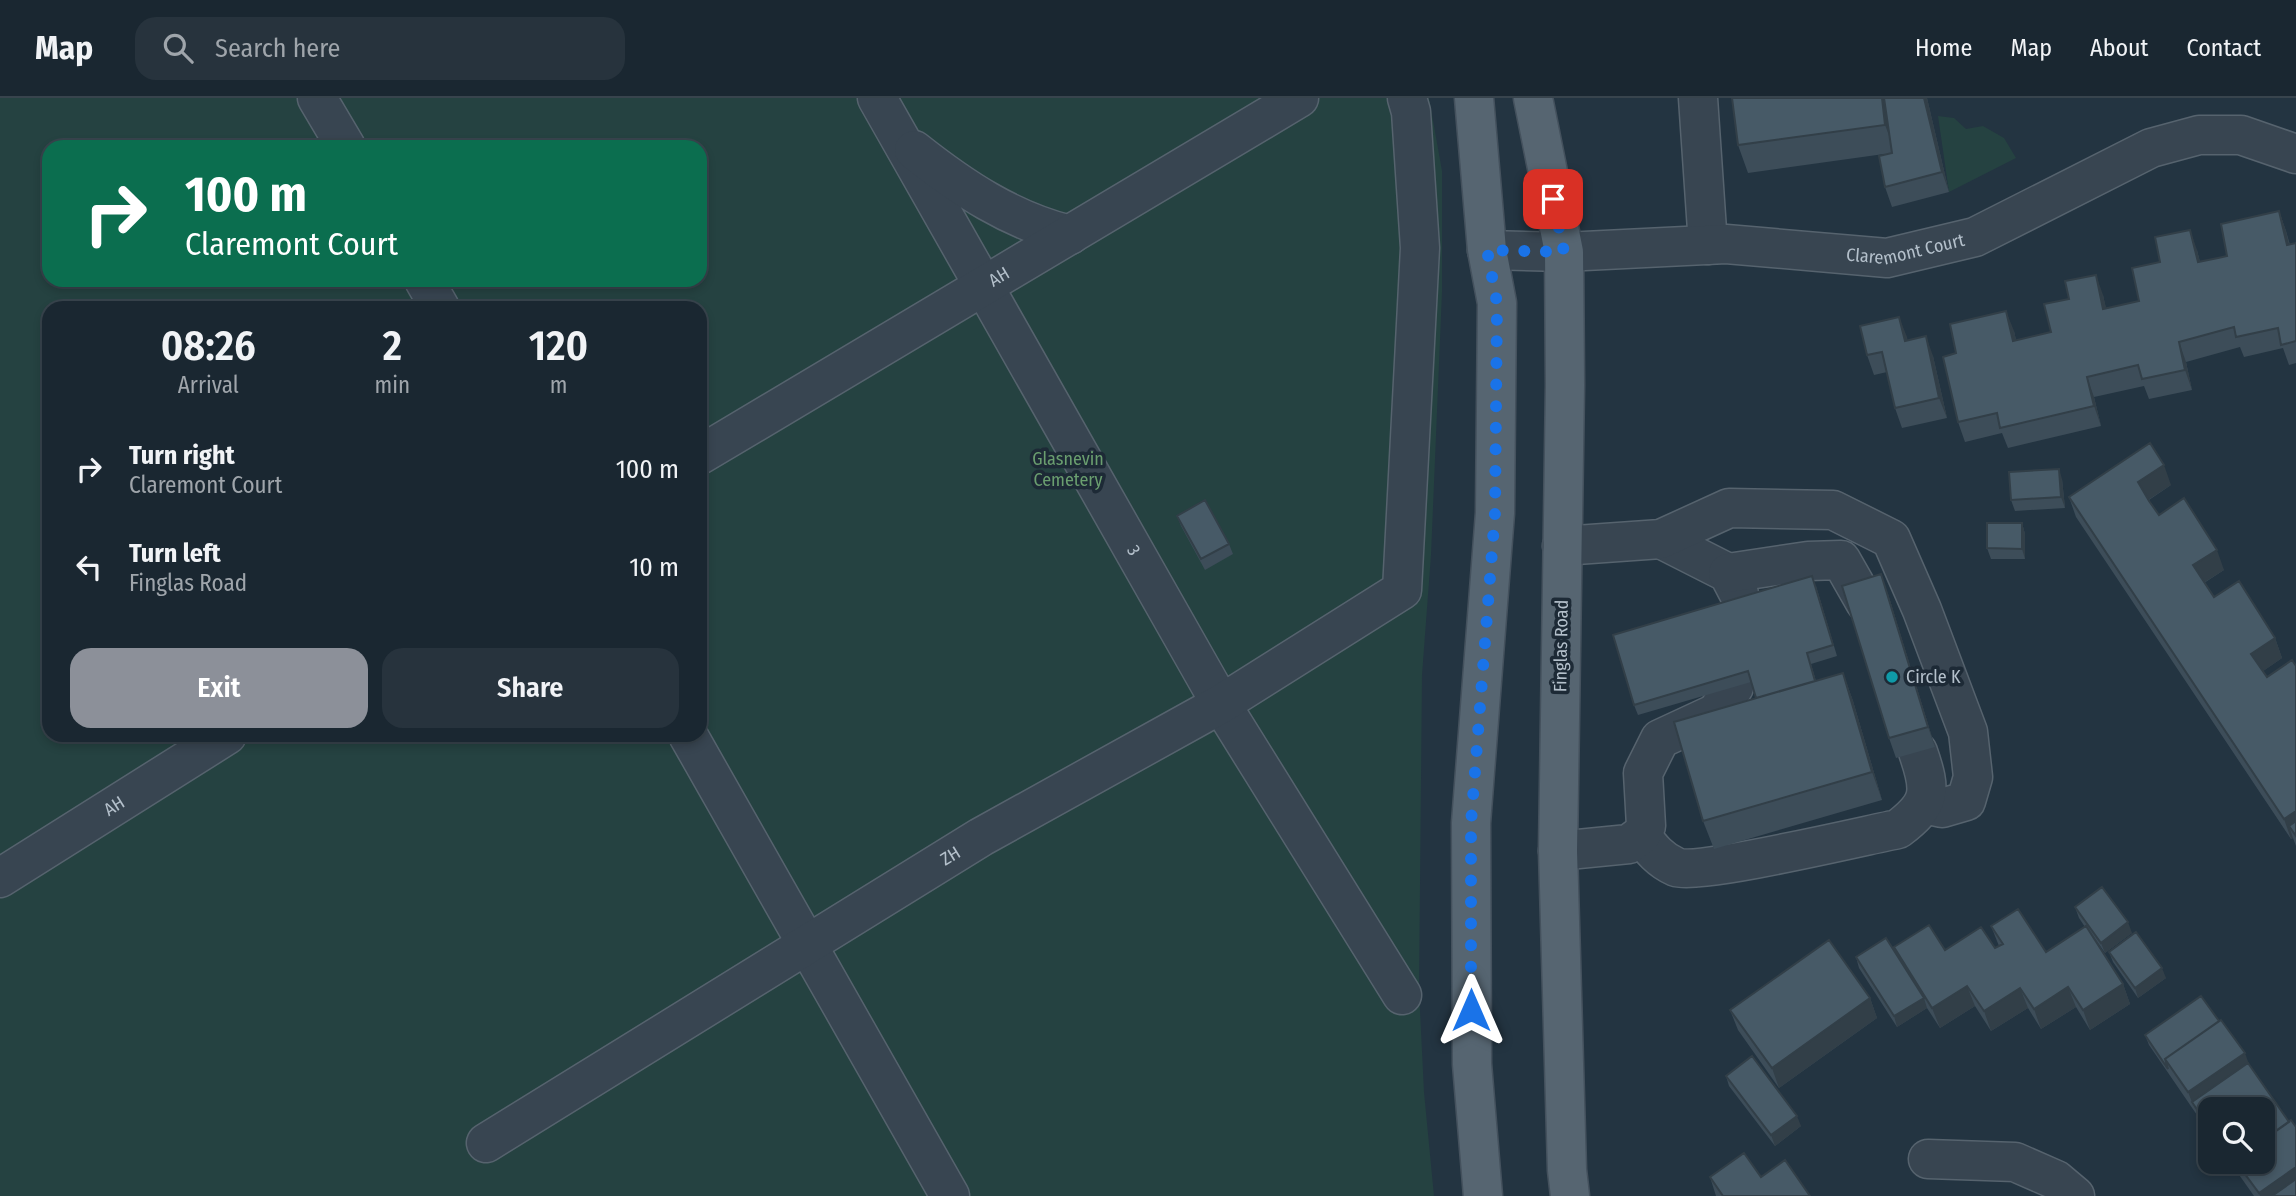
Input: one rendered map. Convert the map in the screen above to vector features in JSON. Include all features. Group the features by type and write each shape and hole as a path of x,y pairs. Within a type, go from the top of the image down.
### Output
{"main road":[{"path":"1474,98 1487,250 1497,303 1495,513 1471,823 1472,1064 1483,1196"},
{"name":"Finglas Road","path":"1533,98 1564,252 1558,851 1570,1196"}],"street":[{"path":"317,98 342,140"},
{"name":"3","path":"877,98 1221,704 1402,995"},
{"name":"AH","path":"707,451 1070,235 1247,112 1299,98"},
{"name":"ZH","path":"486,1143 981,836 1221,704 1402,590 1420,248 1411,112 1407,98"},
{"path":"1698,98 1707,245"},
{"name":"Claremont Court","path":"1487,250 1564,252 1726,244 1887,258 1975,237 2151,148 2199,135 2241,135 2296,154"},
{"path":"903,142 967,191 1045,229 1070,235"},
{"path":"1563,546 1661,539 1729,509 1833,510 1891,539 1922,610 1968,732 1973,777 1966,801 1942,808 1924,804"},
{"path":"1661,539 1728,573 1841,559 1866,602"},
{"path":"1728,573 1739,594 1739,610"},
{"path":"1558,851 1629,844 1641,835 1646,826 1643,773 1660,740 1716,713 1734,687"},
{"name":"AH","path":"0,878 216,742"},
{"path":"692,742 950,1196"},
{"path":"1641,835 1656,855 1679,868 1719,865 1898,829 1917,814 1927,797 1923,764 1918,752"},
{"path":"1928,1159 2015,1162 2056,1180 2075,1196"}],"green space":[{"name":"Glasnevin Cemetery","path":"0,98 1429,98 1442,171 1442,292 1431,555 1422,675 1419,990 1424,1092 1434,1196 0,1196"},
{"path":"1938,116 1954,118 1966,129 1983,126 2004,138 2016,158 1949,192"}],"building":[{"path":"1732,98 1882,98 1885,125 1738,145"},
{"path":"1884,98 1924,98 1942,172 1885,187 1879,156 1892,153"},
{"path":"2279,211 2287,245 2296,243 2296,341 2281,345 2278,328 2236,337 2234,327 2179,342 2185,370 2142,379 2138,365 2087,377 2094,406 2000,428 1997,413 1958,422 1943,357 1956,353 1950,324 2006,311 2013,341 2051,332 2044,304 2069,299 2065,281 2096,275 2103,309 2139,301 2132,268 2160,262 2155,237 2190,230 2198,262 2218,258 2227,256 2221,224"},
{"path":"1899,317 1905,341 1926,336 1939,398 1895,408 1882,352 1867,355 1860,326"},
{"path":"2150,443 2164,465 2138,482 2149,501 2159,515 2184,498 2217,550 2193,565 2214,597 2239,581 2275,638 2251,654 2267,677 2292,660 2296,666 2296,811 2284,819 2069,497"},
{"path":"2059,469 2061,497 2011,500 2009,472"},
{"path":"1205,500 1229,544 1201,559 1177,516"},
{"path":"1987,523 2022,523 2022,549 1987,548"},
{"name":"Circle K","path":"1881,574 1928,727 1889,738 1842,586"},
{"path":"1812,576 1833,645 1807,653 1815,681 1756,698 1748,671 1634,705 1613,635"},
{"path":"1843,673 1872,772 1703,821 1674,722"},
{"path":"2296,821 2296,836 2289,826"},
{"path":"2102,887 2128,922 2101,943 2075,907"},
{"path":"2018,909 2046,952 2086,926 2123,984 2083,1010 2068,987 2034,1009 2020,988 1984,1011 1967,986 1932,1008 1894,947 1929,925 1945,950 1981,927 1995,948 2003,944 1991,926"},
{"path":"2136,932 2162,968 2135,988 2109,952"},
{"path":"1886,938 1924,998 1894,1016 1856,957"},
{"path":"1829,940 1870,998 1772,1068 1730,1010"},
{"path":"2201,996 2219,1021 2165,1059 2168,1069 2145,1035"},
{"path":"2221,1020 2245,1053 2188,1092 2165,1059"},
{"path":"1752,1056 1797,1116 1771,1135 1726,1076"},
{"path":"2248,1063 2272,1097 2199,1097"},
{"path":"2198,1098 2198,1111 2192,1102"},
{"path":"2275,1102 2289,1122 2275,1132"},
{"path":"2291,1120 2296,1127 2296,1167 2259,1193 2245,1174 2275,1174 2275,1131"},
{"path":"1744,1153 1761,1177 1785,1160 1810,1196 1723,1196 1710,1177"},
{"path":"2296,1179 2296,1196 2272,1196"}],"place":[{"name":"Circle K","path":"1892,677"}],"route":[{"path":"1471,1010 1471,823 1495,513 1497,303 1487,250 1564,252 1553,199"}]}
